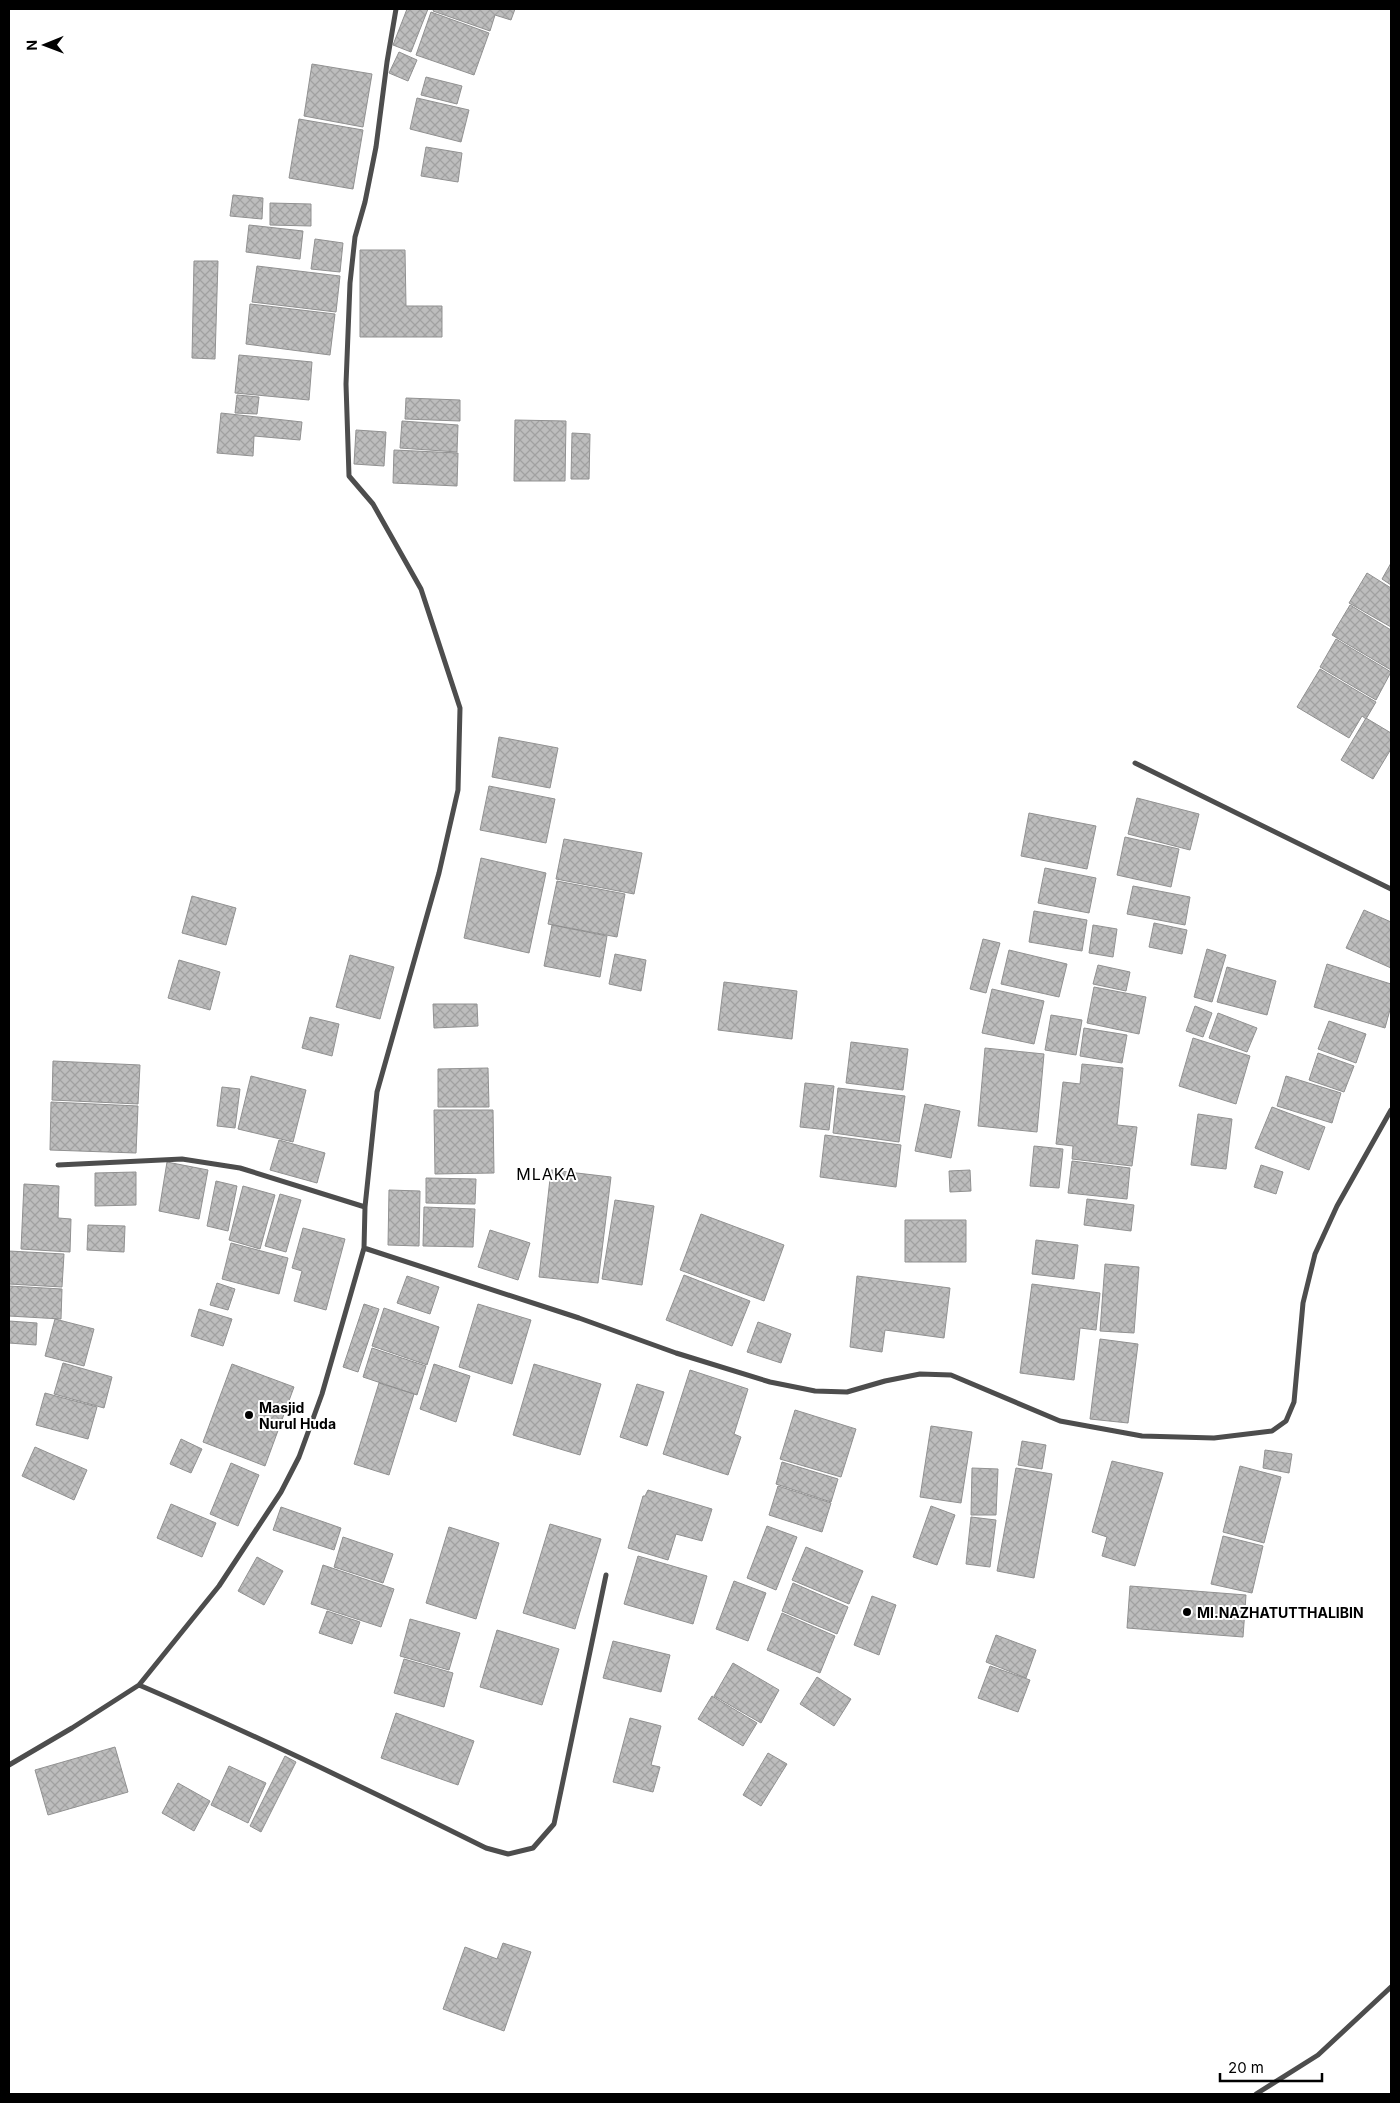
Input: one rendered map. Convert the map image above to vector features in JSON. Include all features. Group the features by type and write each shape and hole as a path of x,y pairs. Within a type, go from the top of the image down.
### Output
{"street":[{"path":"9,1764 72,1728 139,1684 219,1586 282,1492 299,1457 322,1394 364,1248 365,1207 377,1092 439,873 458,790 460,708 421,589 373,504 349,476 346,384 350,283 355,237 365,202 376,147 386,62 396,9"},
{"path":"1135,763 1391,889"},
{"path":"364,1248 579,1318 676,1353 770,1382 815,1391 847,1392 885,1381 920,1374 951,1375 1060,1421 1142,1436 1214,1438 1272,1431 1286,1421 1294,1402 1303,1302 1315,1254 1337,1206 1391,1110"},
{"path":"58,1165 182,1159 240,1168 365,1207"},
{"path":"139,1684 217,1718 349,1780 486,1848 508,1854 534,1848 554,1824 606,1575"},
{"path":"1256,2094 1318,2055 1391,1987"}],"building":[{"path":"407,9 428,9 411,52 393,45"},
{"path":"434,9 515,9 511,20 495,15 490,31 433,11"},
{"path":"431,12 489,33 474,75 416,55"},
{"path":"399,52 417,60 408,81 389,73"},
{"path":"312,64 372,74 363,127 304,116"},
{"path":"426,77 462,86 457,104 421,95"},
{"path":"417,98 469,110 461,142 410,129"},
{"path":"299,119 363,130 353,189 289,178"},
{"path":"426,147 462,153 458,182 421,176"},
{"path":"233,195 263,198 262,219 230,216"},
{"path":"270,203 311,204 311,226 270,225"},
{"path":"249,225 303,231 300,259 246,252"},
{"path":"315,239 343,243 340,272 311,269"},
{"path":"360,250 405,250 406,306 442,306 442,337 360,337"},
{"path":"194,261 218,261 215,359 192,358"},
{"path":"257,266 340,276 336,312 252,302"},
{"path":"250,304 335,314 330,355 246,344"},
{"path":"239,355 312,362 309,400 235,393"},
{"path":"237,395 259,397 257,414 235,413"},
{"path":"406,398 460,400 460,421 405,419"},
{"path":"221,413 302,422 300,440 254,436 253,456 217,453"},
{"path":"515,420 566,421 565,481 514,481"},
{"path":"402,421 458,425 457,452 400,448"},
{"path":"356,430 386,432 384,466 354,464"},
{"path":"572,433 590,434 589,479 571,479"},
{"path":"394,450 458,453 457,486 393,483"},
{"path":"1391,563 1391,585 1382,579"},
{"path":"1367,573 1391,588 1391,627 1349,603"},
{"path":"1350,605 1391,630 1391,670 1332,635"},
{"path":"1336,639 1391,672 1376,700 1320,667"},
{"path":"1320,669 1376,702 1366,719 1362,716 1349,738 1297,707"},
{"path":"1366,718 1391,733 1391,749 1373,779 1341,760"},
{"path":"499,737 558,748 550,788 492,777"},
{"path":"489,786 555,799 546,843 480,830"},
{"path":"1137,798 1199,814 1190,850 1128,834"},
{"path":"1029,813 1096,826 1087,869 1021,856"},
{"path":"1125,837 1179,849 1171,887 1117,875"},
{"path":"564,839 642,853 634,894 556,879"},
{"path":"481,858 546,873 529,953 464,938"},
{"path":"1045,868 1096,878 1089,913 1038,903"},
{"path":"557,881 625,894 617,937 548,924"},
{"path":"1133,886 1190,897 1185,925 1127,914"},
{"path":"192,896 236,908 226,945 182,933"},
{"path":"1364,910 1391,922 1391,968 1346,948"},
{"path":"1034,911 1087,920 1082,951 1029,942"},
{"path":"1154,923 1187,930 1182,954 1149,947"},
{"path":"552,925 607,936 600,977 544,966"},
{"path":"1093,925 1117,929 1113,957 1089,953"},
{"path":"983,939 1000,943 986,993 970,989"},
{"path":"1207,949 1226,955 1212,1002 1194,997"},
{"path":"1009,950 1067,964 1059,997 1001,984"},
{"path":"615,954 646,960 641,991 609,984"},
{"path":"350,955 394,967 380,1019 336,1007"},
{"path":"179,960 220,972 210,1010 168,998"},
{"path":"1327,964 1391,984 1391,1006 1385,1028 1314,1007"},
{"path":"1098,965 1130,972 1126,991 1093,984"},
{"path":"1227,967 1276,981 1267,1015 1217,1002"},
{"path":"724,982 797,991 792,1039 718,1030"},
{"path":"1094,987 1146,997 1139,1034 1087,1023"},
{"path":"992,989 1044,1001 1034,1044 982,1033"},
{"path":"433,1004 477,1004 478,1026 434,1028"},
{"path":"1195,1006 1212,1013 1203,1037 1186,1031"},
{"path":"1218,1013 1257,1028 1247,1052 1209,1038"},
{"path":"1051,1015 1082,1020 1076,1055 1045,1050"},
{"path":"310,1017 339,1024 332,1056 302,1048"},
{"path":"1329,1021 1366,1034 1356,1063 1318,1049"},
{"path":"1084,1028 1127,1035 1122,1063 1080,1056"},
{"path":"1193,1038 1250,1056 1236,1104 1179,1086"},
{"path":"851,1042 908,1049 903,1090 846,1083"},
{"path":"985,1048 1044,1054 1037,1132 978,1126"},
{"path":"1318,1053 1354,1066 1344,1092 1309,1080"},
{"path":"53,1061 140,1065 138,1104 52,1100"},
{"path":"1082,1064 1123,1068 1117,1125 1137,1127 1132,1166 1072,1159 1073,1146 1056,1144 1063,1082 1080,1084"},
{"path":"488,1068 489,1107 438,1107 438,1069"},
{"path":"251,1076 306,1090 293,1142 238,1129"},
{"path":"1286,1076 1341,1093 1332,1123 1277,1106"},
{"path":"805,1083 834,1086 829,1130 800,1127"},
{"path":"222,1087 240,1089 235,1128 217,1126"},
{"path":"838,1088 905,1096 899,1142 833,1133"},
{"path":"51,1102 138,1106 136,1153 50,1150"},
{"path":"925,1104 960,1111 951,1158 915,1151"},
{"path":"1272,1107 1325,1127 1309,1170 1255,1148"},
{"path":"434,1110 493,1110 494,1173 435,1174"},
{"path":"1198,1114 1232,1119 1226,1169 1191,1165"},
{"path":"825,1135 901,1145 896,1187 820,1177"},
{"path":"279,1140 325,1153 317,1183 270,1170"},
{"path":"1034,1146 1063,1149 1059,1188 1030,1186"},
{"path":"1072,1161 1130,1168 1127,1199 1068,1193"},
{"path":"167,1162 208,1170 199,1219 159,1211"},
{"path":"1261,1165 1283,1172 1276,1194 1254,1187"},
{"path":"551,1170 611,1177 598,1283 539,1277"},
{"path":"970,1170 971,1191 950,1192 949,1171"},
{"path":"136,1172 136,1205 95,1206 95,1173"},
{"path":"426,1178 476,1179 475,1204 426,1203"},
{"path":"216,1181 237,1186 228,1231 207,1226"},
{"path":"24,1184 59,1186 58,1218 71,1219 70,1252 21,1249"},
{"path":"243,1186 275,1195 260,1249 229,1240"},
{"path":"389,1190 420,1191 419,1246 388,1245"},
{"path":"280,1194 301,1200 286,1252 265,1246"},
{"path":"1087,1199 1134,1205 1131,1231 1084,1225"},
{"path":"615,1200 654,1206 642,1285 602,1279"},
{"path":"424,1207 475,1209 473,1247 423,1246"},
{"path":"701,1214 784,1245 764,1301 680,1270"},
{"path":"905,1220 966,1220 966,1262 905,1262"},
{"path":"88,1225 125,1226 124,1252 87,1250"},
{"path":"303,1228 345,1239 326,1310 294,1301 302,1271 292,1268"},
{"path":"490,1230 530,1243 518,1280 478,1267"},
{"path":"1036,1240 1078,1245 1074,1279 1032,1274"},
{"path":"231,1243 288,1258 279,1294 222,1279"},
{"path":"9,1251 64,1254 62,1287 9,1284"},
{"path":"1105,1264 1139,1267 1134,1333 1100,1331"},
{"path":"684,1275 750,1301 732,1346 666,1320"},
{"path":"407,1276 439,1287 430,1314 397,1303"},
{"path":"857,1276 950,1288 944,1338 885,1330 882,1352 850,1347"},
{"path":"217,1283 235,1289 228,1310 210,1305"},
{"path":"1032,1284 1100,1293 1096,1330 1080,1328 1074,1380 1020,1373"},
{"path":"9,1286 62,1289 61,1319 9,1316"},
{"path":"364,1304 379,1309 358,1372 343,1367"},
{"path":"478,1304 531,1320 512,1384 459,1367"},
{"path":"384,1308 439,1327 427,1365 372,1346"},
{"path":"199,1309 232,1319 223,1346 191,1336"},
{"path":"55,1319 94,1329 84,1366 45,1356"},
{"path":"9,1321 37,1323 36,1345 9,1343"},
{"path":"758,1322 791,1334 781,1363 747,1352"},
{"path":"1100,1339 1138,1344 1128,1423 1090,1419"},
{"path":"372,1348 426,1366 417,1395 363,1377"},
{"path":"63,1363 112,1377 104,1408 54,1394"},
{"name":"Masjid Nurul Huda","path":"232,1364 294,1387 265,1466 203,1442"},
{"path":"434,1364 470,1376 456,1422 420,1409"},
{"path":"534,1364 601,1384 580,1455 513,1435"},
{"path":"690,1370 748,1389 734,1434 741,1437 728,1475 663,1454"},
{"path":"379,1383 414,1394 389,1475 354,1464"},
{"path":"637,1384 664,1392 647,1446 620,1437"},
{"path":"45,1393 97,1407 88,1439 36,1425"},
{"path":"795,1410 856,1429 841,1477 780,1459"},
{"path":"931,1426 972,1432 961,1503 920,1497"},
{"path":"181,1439 202,1449 191,1473 170,1464"},
{"path":"1022,1441 1046,1445 1042,1469 1018,1465"},
{"path":"35,1447 87,1470 74,1500 22,1476"},
{"path":"1265,1450 1292,1454 1289,1473 1263,1468"},
{"path":"1112,1461 1163,1473 1135,1566 1102,1556 1107,1537 1092,1532"},
{"path":"782,1462 838,1479 831,1502 776,1484"},
{"path":"231,1463 259,1475 238,1526 210,1514"},
{"path":"1240,1466 1281,1477 1264,1543 1223,1532"},
{"path":"972,1468 998,1469 996,1515 971,1515"},
{"path":"1016,1468 1052,1474 1034,1578 997,1571"},
{"path":"778,1486 831,1503 822,1532 769,1515"},
{"path":"648,1490 712,1509 702,1541 676,1534 668,1560 628,1548 643,1496 645,1496"},
{"path":"171,1504 216,1523 202,1557 157,1538"},
{"path":"931,1506 955,1515 937,1565 913,1557"},
{"path":"281,1507 341,1528 334,1550 273,1530"},
{"path":"971,1517 996,1520 990,1567 966,1564"},
{"path":"550,1524 601,1539 575,1629 523,1613"},
{"path":"767,1526 797,1537 776,1590 747,1578"},
{"path":"449,1527 499,1543 476,1619 426,1603"},
{"name":"MI.NAZHATUTTHALIBIN","path":"1223,1536 1263,1546 1252,1593 1211,1584"},
{"path":"343,1537 393,1554 383,1583 334,1567"},
{"path":"806,1547 863,1571 849,1604 792,1580"},
{"path":"638,1556 707,1576 693,1624 624,1604"},
{"path":"257,1557 283,1571 264,1605 238,1591"},
{"path":"323,1565 394,1589 381,1627 311,1604"},
{"path":"734,1581 766,1593 748,1641 716,1629"},
{"path":"793,1583 848,1607 837,1634 782,1611"},
{"name":"MI.NAZHATUTTHALIBIN","path":"1130,1586 1246,1595 1243,1637 1127,1628"},
{"path":"872,1596 896,1605 879,1655 854,1645"},
{"path":"327,1611 360,1622 352,1644 319,1633"},
{"path":"782,1613 835,1636 820,1673 767,1650"},
{"path":"410,1619 460,1633 449,1670 400,1656"},
{"path":"497,1630 559,1649 542,1705 480,1687"},
{"path":"996,1635 1036,1650 1026,1678 986,1662"},
{"path":"613,1641 670,1655 661,1692 603,1678"},
{"path":"404,1659 453,1673 444,1707 394,1693"},
{"path":"733,1663 779,1690 761,1723 714,1696"},
{"path":"990,1666 1030,1680 1018,1712 978,1698"},
{"path":"817,1677 851,1699 834,1726 800,1704"},
{"path":"712,1696 757,1723 743,1746 698,1719"},
{"path":"396,1713 474,1741 458,1785 381,1758"},
{"path":"630,1718 661,1726 651,1765 660,1767 653,1792 613,1782"},
{"path":"115,1747 128,1792 48,1815 35,1770"},
{"path":"768,1753 787,1764 761,1806 743,1795"},
{"path":"285,1756 296,1762 261,1832 250,1826"},
{"path":"229,1766 266,1783 248,1823 211,1805"},
{"path":"178,1783 210,1801 194,1831 162,1813"},
{"path":"503,1943 531,1952 504,2031 443,2009 465,1947 497,1959"}],"place":[{"name":"Masjid Nurul Huda","path":"249,1415"},
{"name":"MI.NAZHATUTTHALIBIN","path":"1187,1612"}],"district":[{"name":"MLAKA","path":"547,1174"}]}
